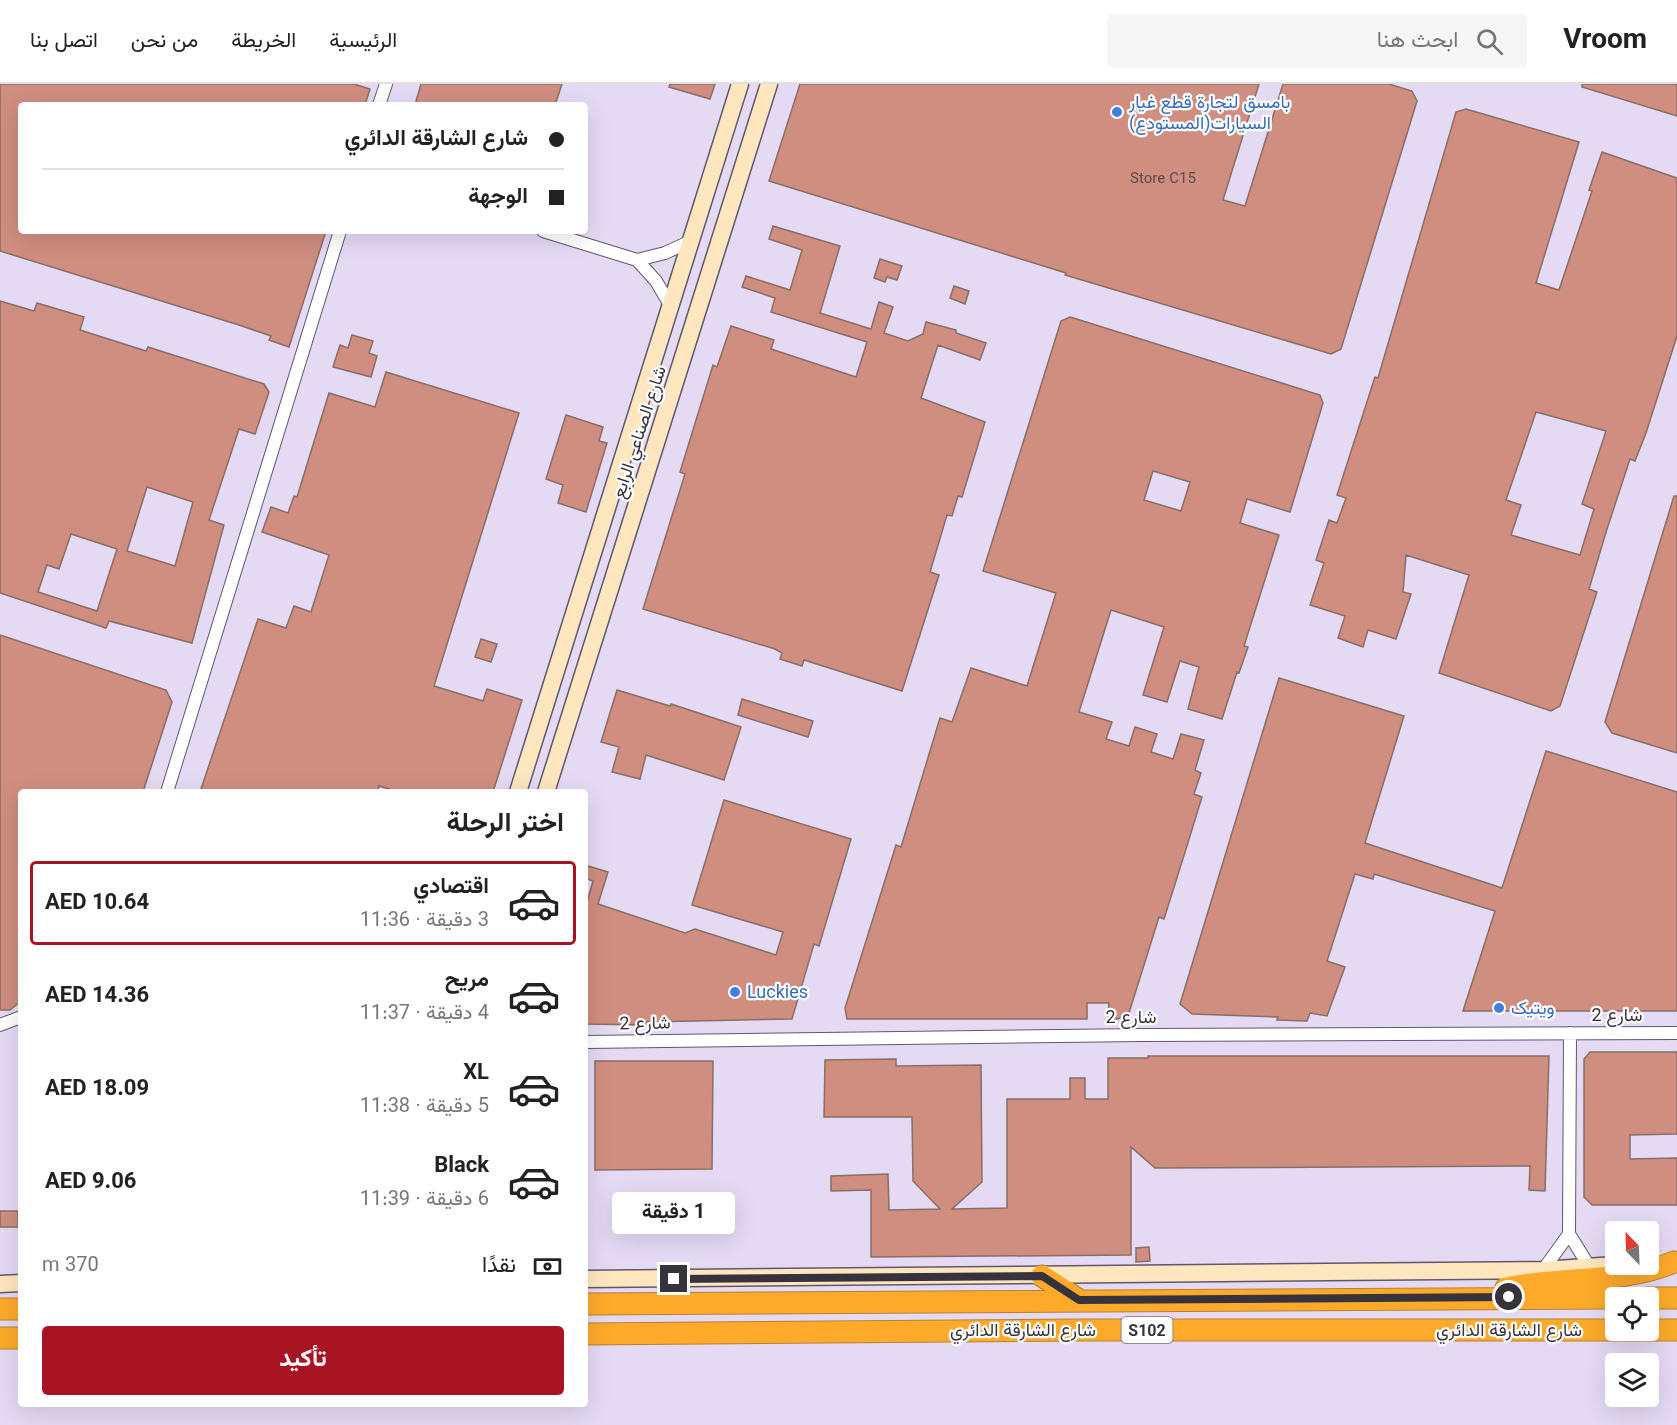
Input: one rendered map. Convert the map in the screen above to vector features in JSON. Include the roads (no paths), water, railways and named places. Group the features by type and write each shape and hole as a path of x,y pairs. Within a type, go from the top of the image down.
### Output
{"highway":[{"path":"1466,1297 1532,1283 1643,1272 1676,1262"},
{"path":"1042,1276 1079,1300"},
{"name":"شارع الشارقة الدائري","path":"588,1304 1605,1298"},
{"path":"1659,1298 1677,1298"},
{"path":"0,1310 18,1309"},
{"name":"شارع الشارقة الدائري","path":"588,1334 1084,1330 1675,1331"},
{"path":"0,1338 18,1338"}],"main road":[{"name":"شارع الصناعي الرابع","path":"519,789 740,84"},
{"name":"شارع الصناعي الرابع","path":"547,789 769,84"},
{"path":"1659,1263 1676,1262"},
{"path":"588,1279 1543,1270 1605,1265"},
{"path":"0,1284 18,1283"}],"street":[{"path":"381,102 386,84"},
{"path":"168,789 339,234"},
{"path":"553,234 637,260 656,281 670,305"},
{"path":"637,260 665,253 692,241"},
{"path":"0,1025 18,1018"},
{"path":"1570,1033 1569,1234 1588,1266"},
{"name":"شارع 2","path":"588,1042 1107,1035 1677,1033"},
{"path":"1543,1270 1569,1234"}],"place":[{"name":"بامسق لتجارة قطع غيار السيارات(المستودع)","path":"1117,112"},
{"name":"Luckies","path":"735,992"},
{"name":"ویتیک","path":"1499,1008"}]}
